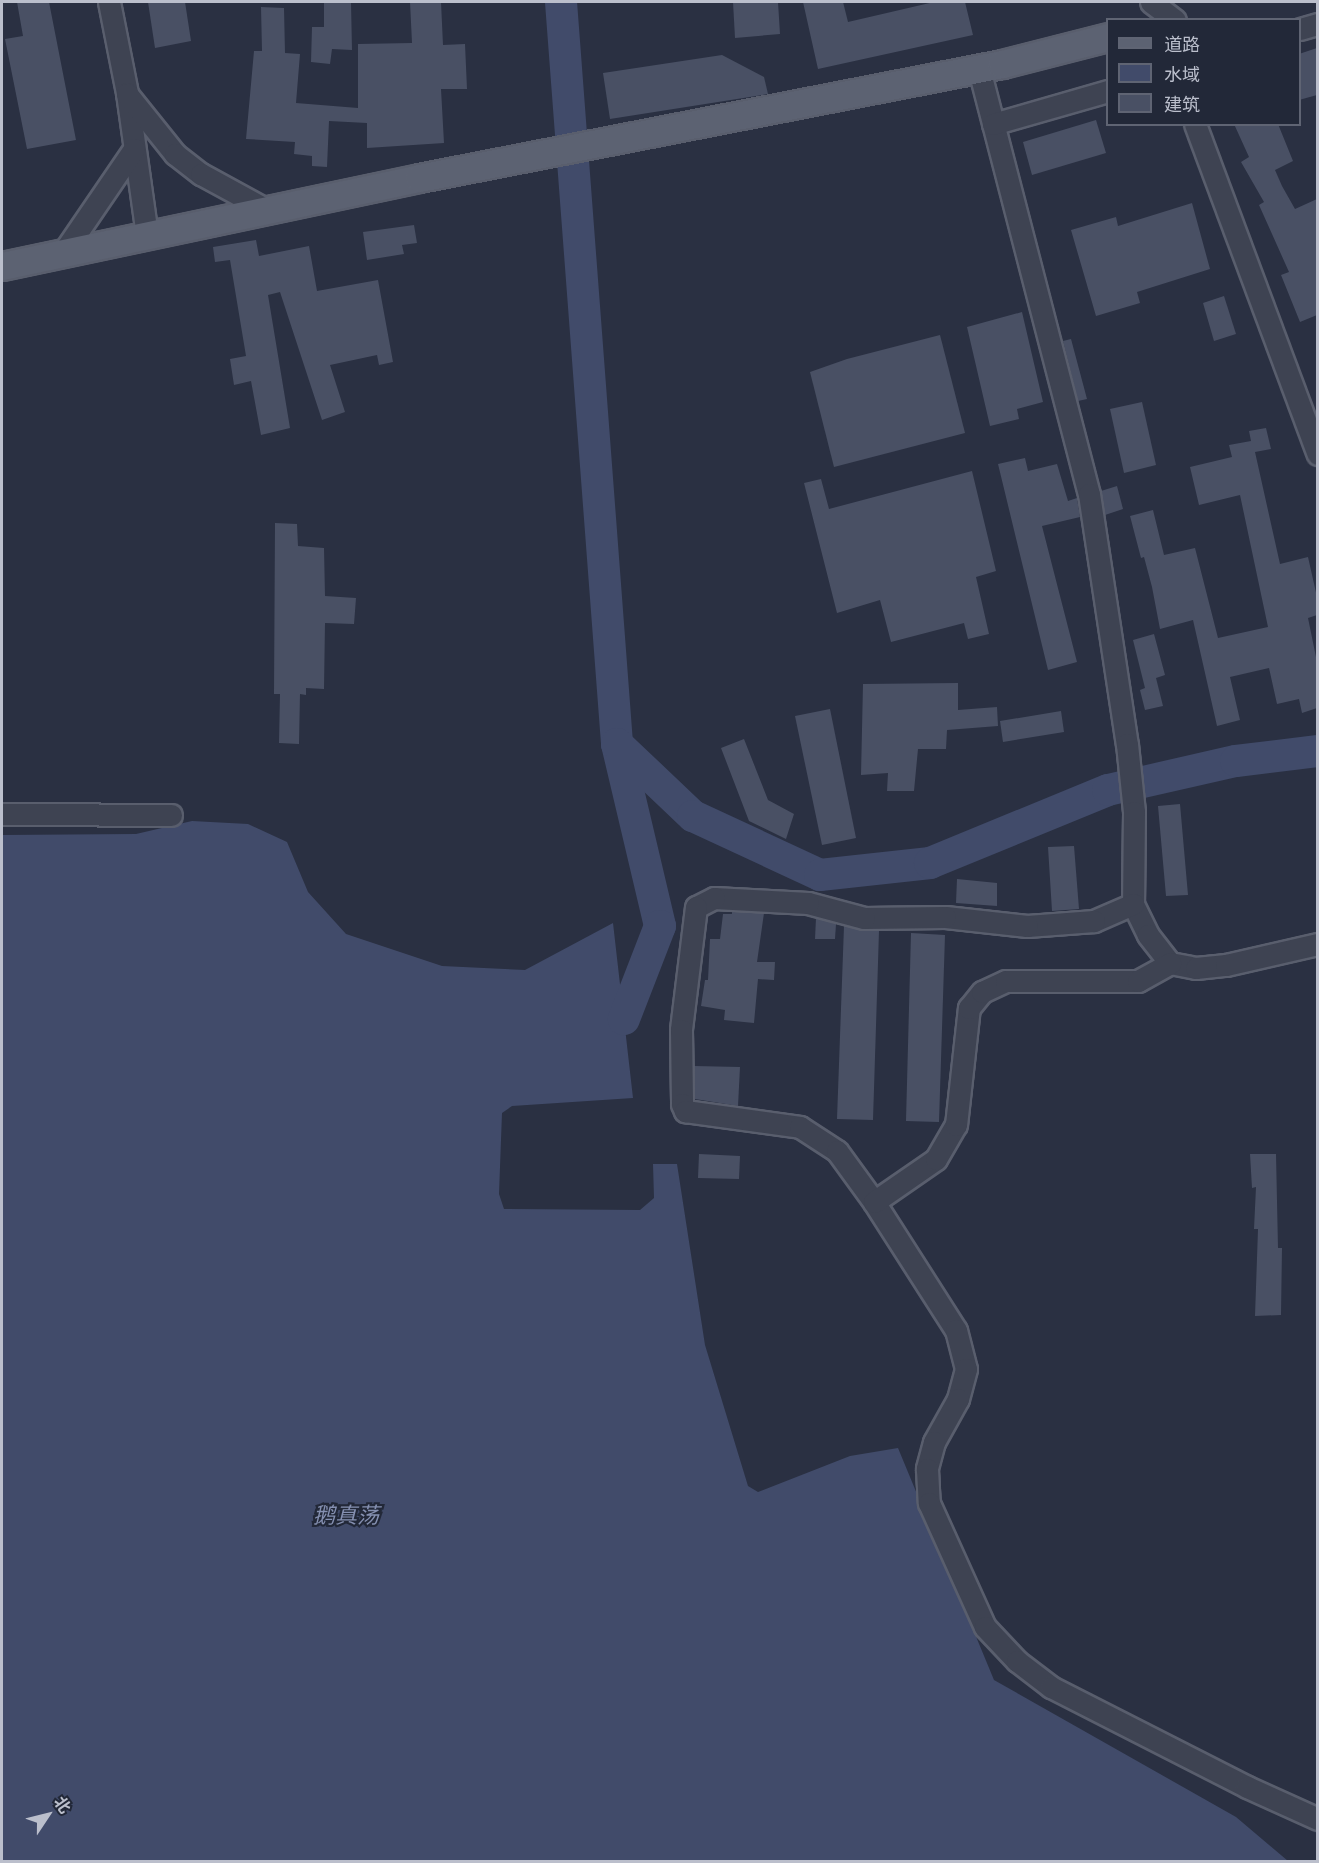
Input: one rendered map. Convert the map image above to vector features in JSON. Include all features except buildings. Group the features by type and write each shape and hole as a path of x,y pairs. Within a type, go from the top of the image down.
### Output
{"main road":[{"path":"2,266 419,178 979,69 1106,37"}],"street":[{"path":"110,2 127,93 147,236"},
{"path":"1151,2 1172,18"},
{"path":"1301,28 1317,24"},
{"path":"979,69 1089,494 1127,744 1134,812 1133,904 1148,935 1170,963"},
{"path":"993,124 1106,91"},
{"path":"127,93 175,154 201,174 267,210"},
{"path":"1196,126 1317,454"},
{"path":"63,253 134,148"},
{"path":"2,814 171,815"},
{"path":"1133,904 1094,921 1027,926 945,917 864,918 808,903 714,898 696,907 681,1030 682,1104 685,1111 800,1127 837,1151 874,1202 956,1330 966,1369 958,1399 934,1442 927,1469 929,1503 985,1627 1017,1661 1051,1687 1247,1787 1317,1819"},
{"path":"874,1202 936,1159 956,1125 969,1008 982,992 1006,981 1138,981 1170,963 1196,968 1226,965 1317,944"}],"water":[{"name":"鹅真荡","path":"192,821 248,824 287,842 308,892 346,934 442,966 525,970 613,923 633,1098 512,1106 502,1113 499,1194 504,1209 640,1210 654,1198 653,1164 677,1164 705,1345 748,1486 758,1492 850,1456 898,1448 994,1680 1236,1817 1288,1861 2,1861 2,835 136,834"}],"waterway":[{"path":"561,2 617,744 660,926 624,1019"},
{"path":"617,744 693,816 820,875 930,863 1108,790 1236,761 1318,751"}]}
